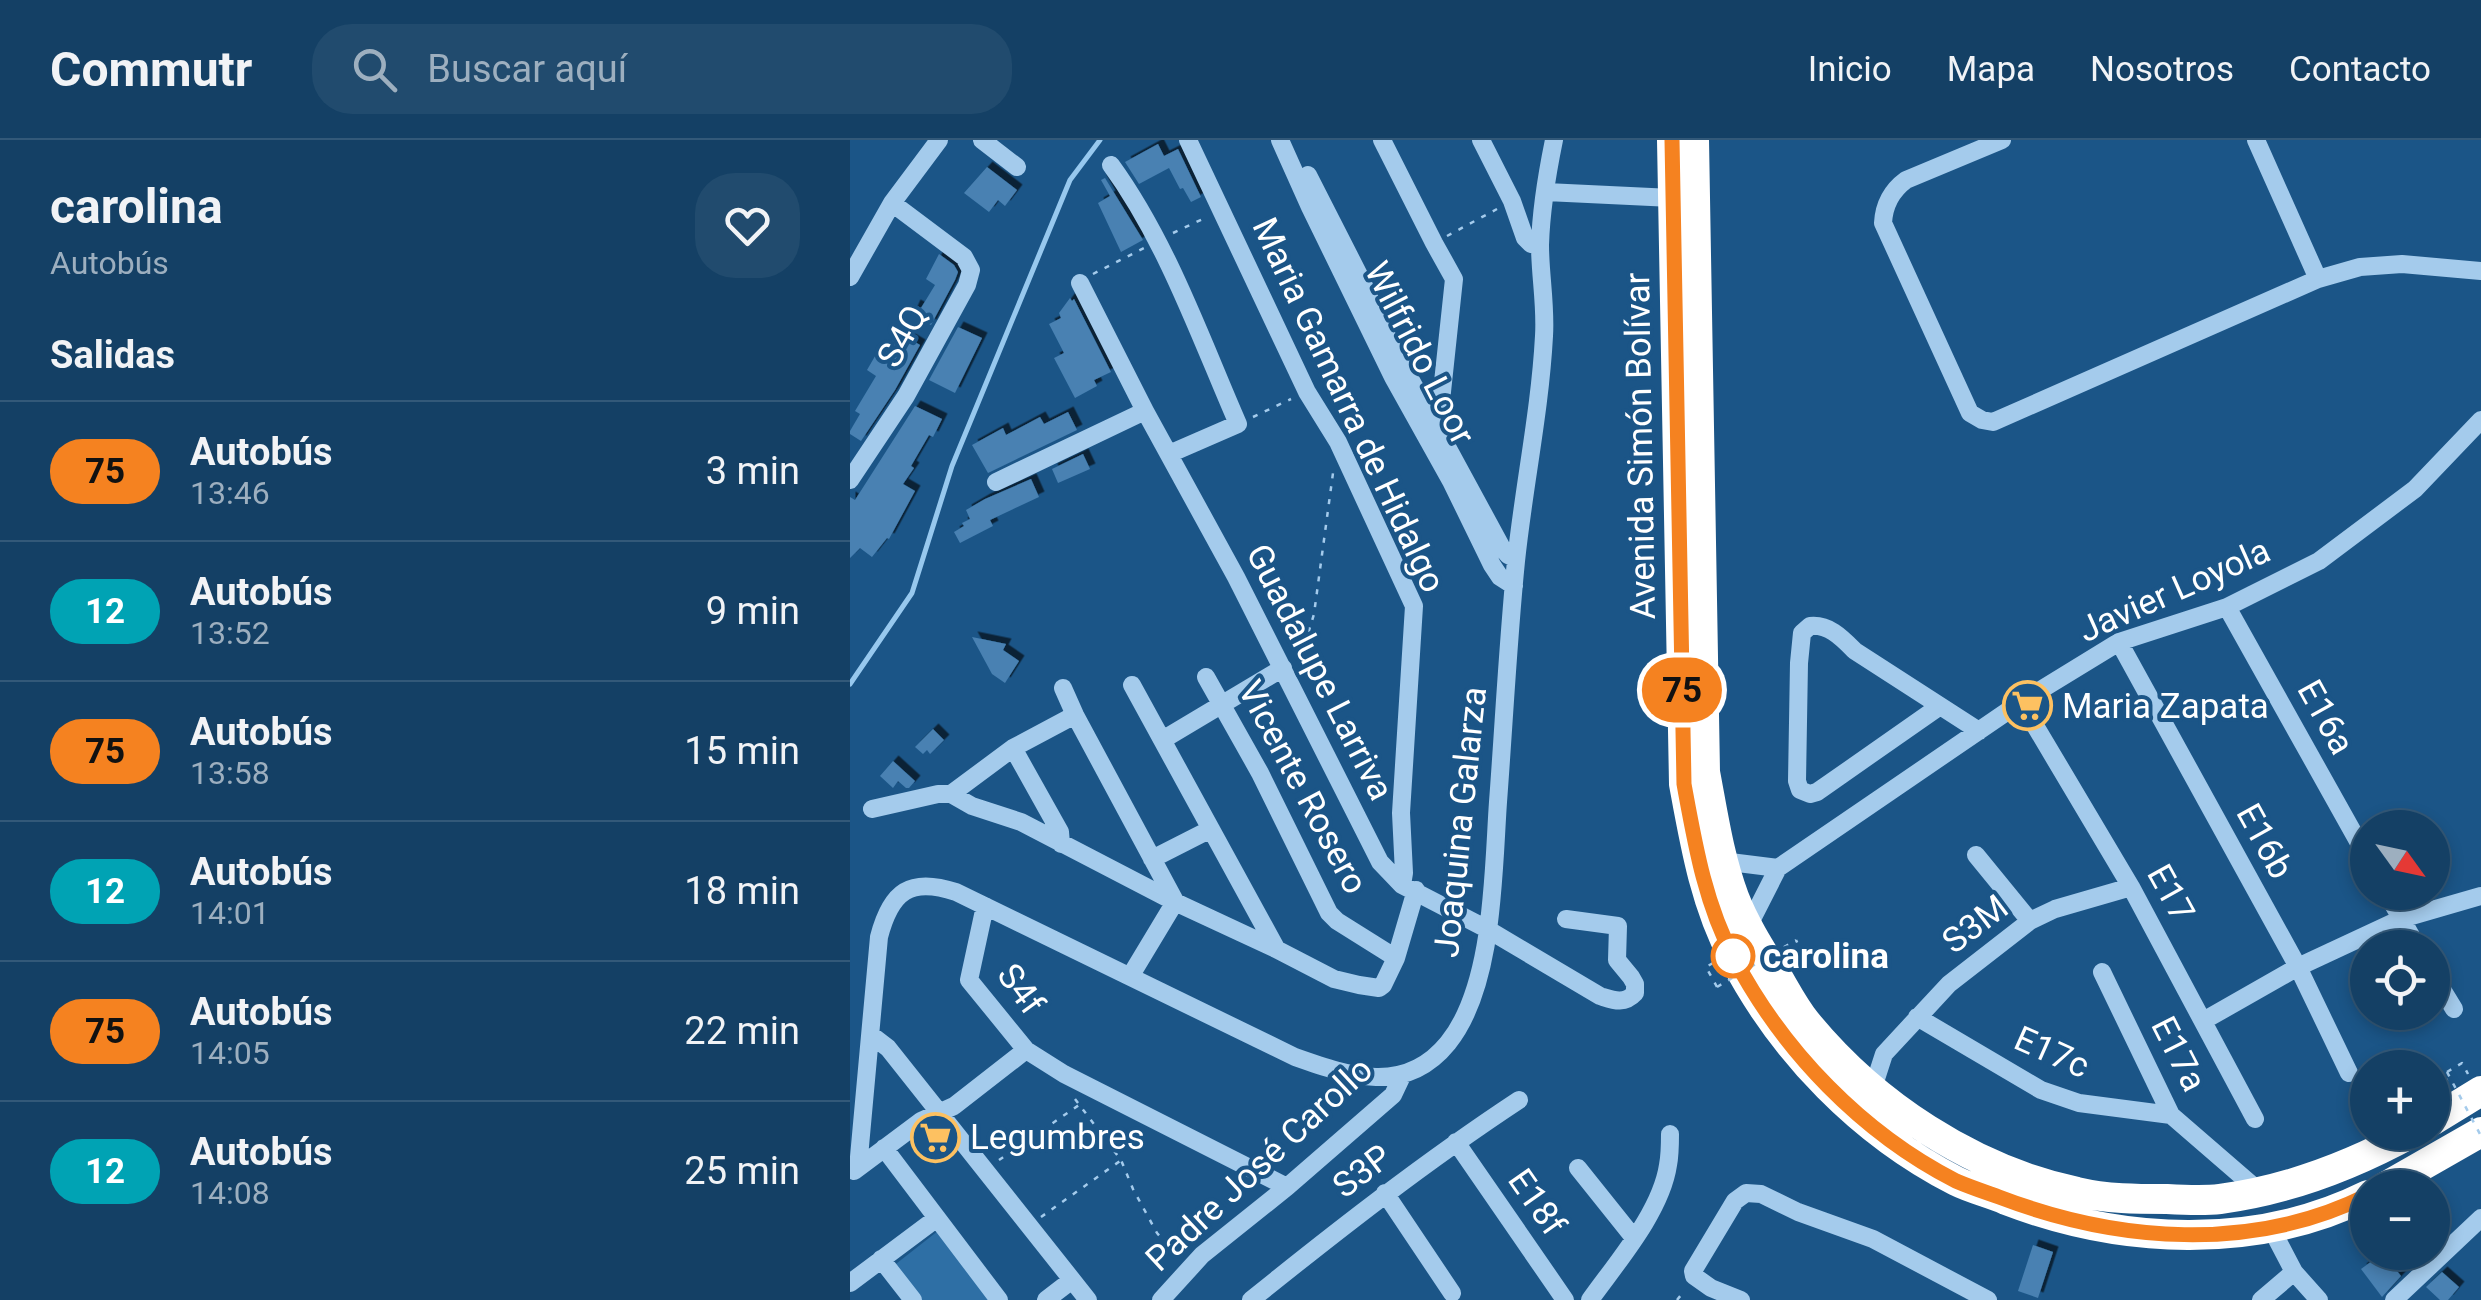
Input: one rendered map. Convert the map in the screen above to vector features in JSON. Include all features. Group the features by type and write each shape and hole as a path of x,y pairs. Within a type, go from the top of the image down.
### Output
{"highway":[{"name":"Avenida Simón Bolívar","path":"1672,140 1684,784 1710,900 1734,959 1780,1032 1808,1067 1877,1129 1958,1182 2048,1214 2140,1234 2184,1236 2271,1228 2350,1204"},
{"name":"Avenida Simón Bolívar","path":"1694,140 1705,772 1722,861 1734,898 1804,1020 1873,1088 1947,1142 2024,1177 2076,1192 2121,1200 2216,1200 2260,1192 2341,1168 2377,1150"},
{"path":"2450,1109 2481,1091"},
{"path":"2416,1170 2481,1134"}],"street":[{"path":"850,277 892,203 939,140"},
{"path":"982,140 1017,167"},
{"name":"Maria Gamarra de Hidalgo","path":"1188,140 1306,392 1338,442 1414,606 1400,822 1404,873 1409,887 1396,958"},
{"name":"Wilfrido Loor","path":"1280,140 1408,406 1451,481 1492,566 1514,586"},
{"name":"Wilfrido Loor","path":"1290,140 1382,328 1502,548 1516,559"},
{"path":"1382,140 1453,276 1455,290 1441,401 1430,414"},
{"path":"1481,140 1512,200 1525,238 1531,244 1540,244"},
{"name":"Joaquina Galarza","path":"1402,1076 1438,1053 1456,1031 1479,974 1487,930 1516,559 1542,366 1545,328 1540,244 1554,140"},
{"path":"2002,140 1906,180 1895,188 1884,210 1883,223 1970,413 1982,420 1992,422 2318,279 2360,267 2402,264 2481,271"},
{"path":"2256,140 2318,279"},
{"path":"1112,165 1132,192 1158,241 1238,424 1169,454"},
{"path":"1546,192 1672,198"},
{"name":"S4Q","path":"850,480 857,457 906,396 967,285 971,270 964,257 892,203"},
{"name":"Guadalupe Larriva","path":"1080,283 1283,668 1380,862 1409,887 1600,996 1625,1001 1630,998 1636,989 1617,960 1618,926 1566,919"},
{"path":"996,482 1146,411"},
{"name":"Javier Loyola","path":"1748,927 1778,868 2021,702 2119,642 2227,607 2319,561 2414,490 2481,420"},
{"name":"E16a","path":"2227,607 2350,827"},
{"path":"1940,706 1817,792 1800,790 1796,781 1798,662 1802,633 1810,626 1824,626 1842,637 1979,731"},
{"name":"E16b","path":"2119,642 2298,966 2350,1073"},
{"path":"1164,739 1283,668"},
{"name":"Vicente Rosero","path":"1206,676 1260,773 1329,913 1396,958"},
{"path":"1132,684 1276,948"},
{"path":"1063,688 1175,902"},
{"name":"E17","path":"2021,702 2131,887 2255,1119"},
{"path":"951,794 1014,748 1075,715"},
{"path":"1014,748 1060,832 1061,844"},
{"path":"872,810 951,794 972,806 1021,822 1334,979 1379,988 1396,958"},
{"path":"1152,859 1211,829"},
{"path":"1976,855 2030,921"},
{"path":"1722,861 1778,868"},
{"path":"854,1171 879,937 898,897 913,887 932,886 956,892 1295,1058 1335,1071 1382,1078 1402,1076"},
{"name":"S3M","path":"1873,1088 1884,1054 1949,984 2030,921 2055,909 2131,887"},
{"path":"2203,1020 2298,966 2401,919 2481,896"},
{"path":"1130,976 1175,902"},
{"name":"S4f","path":"985,906 969,982 1026,1050"},
{"path":"2396,910 2407,930"},
{"name":"E17a","path":"2102,972 2170,1115 2260,1192"},
{"path":"2450,1002 2454,1009"},
{"name":"E17c","path":"1917,1017 2042,1090 2079,1103 2170,1115"},
{"path":"871,1035 888,1048 1088,1300"},
{"path":"854,1171 921,1120 954,1106 1026,1050 1064,1074 1288,1187"},
{"path":"1844,1063 1884,1054"},
{"name":"Padre José Carollo","path":"1161,1300 1202,1255 1288,1187 1393,1095 1402,1076"},
{"name":"S3P","path":"1250,1300 1385,1193 1519,1100"},
{"path":"1590,1300 1654,1205 1664,1183 1670,1134"},
{"name":"E18f","path":"1456,1142 1565,1300"},
{"path":"884,1148 999,1300"},
{"path":"1578,1168 1634,1238"},
{"path":"1385,1193 1452,1293"},
{"path":"1740,1300 1712,1288 1694,1276 1693,1270 1736,1201 1746,1193 1760,1194 1874,1239 1988,1300"},
{"path":"850,1282 937,1218"},
{"path":"2394,1300 2481,1218"},
{"path":"2271,1228 2294,1272 2318,1300"},
{"path":"881,1259 913,1300"},
{"path":"2262,1300 2294,1272"},
{"path":"1046,1300 1072,1280"}],"path":[{"path":"1434,243 1512,200"},
{"path":"1238,424 1306,392"},
{"path":"1283,668 1300,651 1314,614 1338,442"},
{"path":"1706,967 1718,987 1796,940 1804,955"},
{"path":"2450,1070 2462,1063"},
{"path":"1064,1074 1061,1084 1121,1160 1156,1233 1188,1269"},
{"path":"2450,1082 2481,1134"},
{"path":"984,1171 1080,1104"},
{"path":"1028,1226 1121,1160"}],"shaded area":[{"path":"943,1227 1003,1300 918,1300 892,1267"}],"building":[{"path":"1158,144 1164,156 1178,149 1201,197 1191,202 1169,168 1139,184 1125,162"},
{"path":"987,167 1017,190 1005,206 998,200 989,212 964,193"},
{"path":"1105,178 1143,240 1121,252 1098,203 1110,196 1101,180"},
{"path":"939,254 958,272 931,325 911,314 915,305 921,308 935,285 926,279"},
{"path":"1070,298 1074,299 1111,372 1094,380 1097,386 1075,398 1054,358 1064,353 1049,324 1061,318 1059,313"},
{"path":"958,327 982,338 955,393 929,380"},
{"path":"898,332 920,345 861,441 850,431 860,414 855,411 876,376 867,370 878,351 884,355"},
{"path":"915,406 942,419 903,484 915,491 889,539 872,557 860,548 850,558 850,497 855,500"},
{"path":"1068,412 1077,430 988,473 972,445 1003,428 1006,435 1040,417 1044,424"},
{"path":"1083,454 1090,469 1058,483 1052,469"},
{"path":"1031,479 1039,497 990,520 993,526 960,543 954,532 970,519 966,510"},
{"path":"972,637 1006,644 1003,650 1019,661 1005,683 992,674"},
{"path":"933,729 944,740 930,754 927,750 923,754 915,747"},
{"path":"893,761 915,781 909,788 898,781 893,788 880,776"},
{"path":"2033,1245 2053,1252 2038,1298 2018,1291"},
{"path":"2362,1270 2396,1270 2401,1276 2382,1297"},
{"path":"2442,1272 2459,1287 2448,1300 2440,1300 2426,1287"}],"waterway":[{"path":"850,684 912,593 952,466 1070,180 1100,140"}],"bus line":[{"name":"75","path":"1672,140 1684,784 1710,900 1734,959 1780,1032 1808,1067 1841,1098 1914,1155 1958,1182 2048,1214 2140,1234 2184,1236 2271,1228 2350,1204"}],"place":[{"name":"Maria Zapata","path":"2027,706"},
{"name":"carolina","path":"1733,956"},
{"name":"Legumbres","path":"935,1137"}]}
